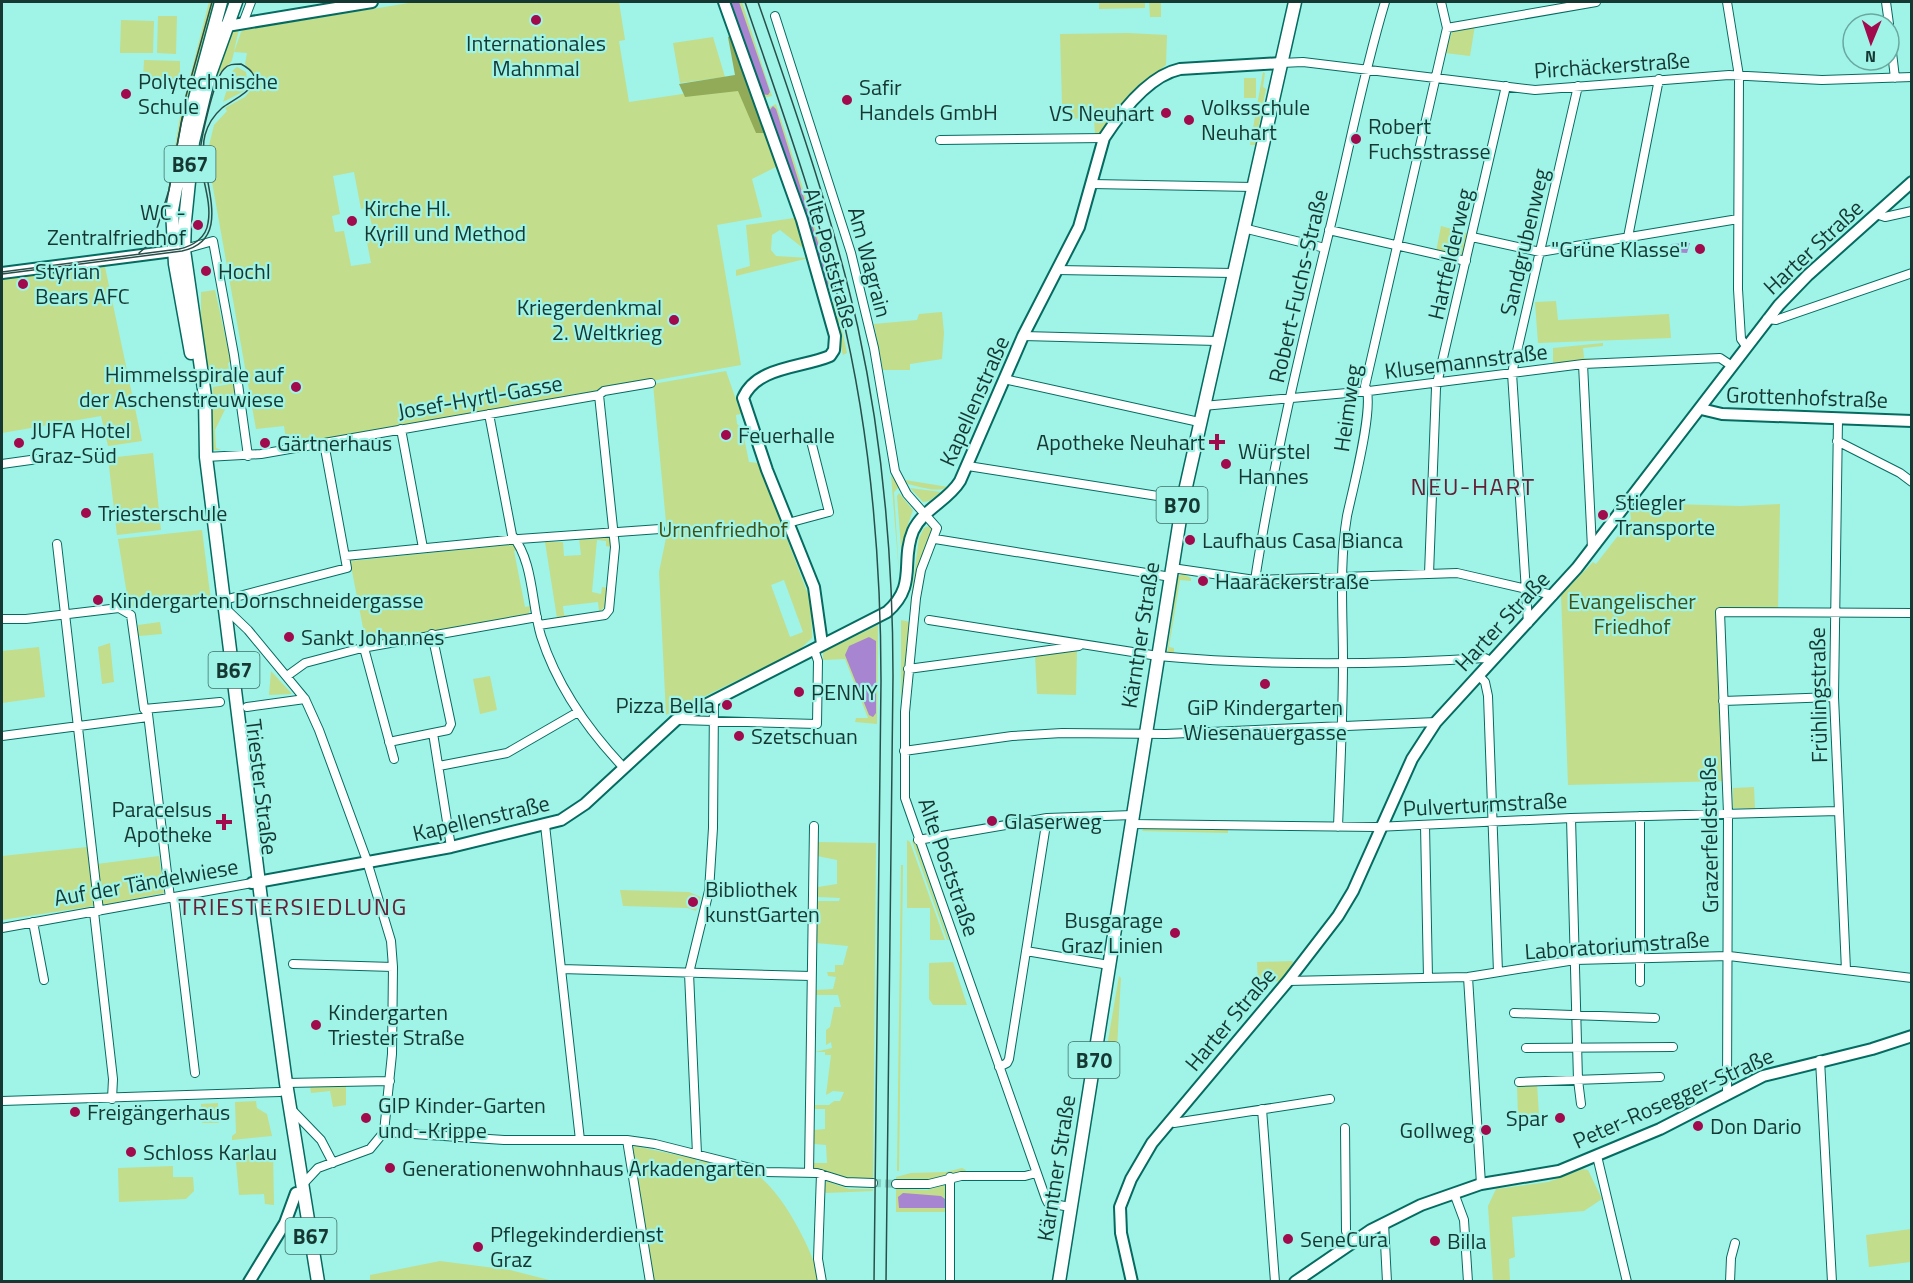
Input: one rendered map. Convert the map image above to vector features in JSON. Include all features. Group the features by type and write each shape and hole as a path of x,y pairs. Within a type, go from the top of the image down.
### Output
{"main road":[{"name":"Triester Straße","path":"221,2 188,124 172,210 205,394 206,457 225,604 278,1089 301,1189"},
{"name":"Triester Straße","path":"236,2 208,80 193,142 179,250 198,397 200,469 256,883"},
{"path":"214,27 228,27 372,2"},
{"name":"Alte Poststraße","path":"724,2 802,220 836,341 830,356 775,372 747,389 743,398 758,447 815,593 818,646"},
{"name":"Kärntner Straße","path":"1059,1281 1183,500 1295,2"},
{"name":"Kapellenstraße","path":"367,863 546,825 574,812 676,720 818,646 876,619 895,605 907,582 912,534 926,513 956,487 968,466 1023,336 1079,227 1104,138 1139,94 1167,72 1180,69 1281,63"},
{"name":"Harter Straße","path":"1132,1281 1121,1233 1120,1207 1131,1179 1152,1143 1318,944 1353,891 1412,759 1436,722 1528,623 1592,549 1701,409 1767,319 1808,275 1911,182"},
{"path":"2,273 179,250"},
{"name":"Grottenhofstraße","path":"1701,409 1722,414 1911,421"},
{"name":"Auf der Tändelwiese","path":"256,883 367,863"},
{"name":"Peter-Rosegger-Straße","path":"1301,1280 1384,1222 1454,1193 1481,1184 1539,1176 1597,1156 1660,1130 1727,1093 1777,1070 1872,1048 1911,1036"},
{"name":"Triester Straße","path":"249,1281 285,1223 301,1189 290,1109 278,1089"},
{"name":"B67","path":"301,1189 310,1281"},
{"name":"B67","path":"301,1189 318,1281"}],"street":[{"path":"243,23 251,2"},
{"name":"Robert-Fuchs-Straße","path":"1255,580 1265,515 1290,398 1365,70 1385,2"},
{"name":"Heimweg","path":"1338,827 1343,665 1342,578 1347,519 1367,417 1369,391 1365,386 1447,28 1442,2"},
{"path":"1447,28 1596,2"},
{"path":"1727,2 1739,76 1738,219 1741,339 1746,346"},
{"name":"Am Wagrain","path":"775,16 851,253 874,348 895,471 904,488 926,513"},
{"name":"Pirchäckerstraße","path":"1281,63 1293,61 1535,90 1659,79 1739,76 1822,80 1911,77"},
{"path":"1894,72 1895,78"},
{"path":"1628,237 1659,79"},
{"name":"Hartfelderweg","path":"1429,574 1439,383 1506,86"},
{"name":"Sandgrubenweg","path":"1524,587 1512,373 1578,86"},
{"path":"940,140 1104,138"},
{"path":"1092,184 1252,188"},
{"path":"1876,214 1885,217 1911,211"},
{"path":"1472,237 1540,252 1738,219"},
{"path":"1243,228 1325,248"},
{"path":"1329,230 1466,261"},
{"path":"179,250 213,241 236,364 248,456"},
{"path":"1057,270 1233,273"},
{"path":"1767,319 1776,320 1911,273"},
{"path":"1023,336 1217,341"},
{"name":"Klusemannstraße","path":"1203,406 1369,391 1583,364 1720,358 1732,366"},
{"path":"1583,364 1592,549"},
{"path":"1004,379 1199,422"},
{"name":"Josef-Hyrtl-Gasse","path":"206,457 248,456 599,395 604,391 651,383"},
{"path":"287,676 305,663 432,634 607,614 614,575 614,532 599,395"},
{"path":"489,414 512,535 522,549 538,621 555,671 578,712 624,768"},
{"name":"Frühlingstraße","path":"1838,419 1834,697 1846,970"},
{"path":"400,429 423,548"},
{"path":"788,523 829,512 811,441"},
{"path":"1837,441 1900,473 1911,482"},
{"path":"301,1189 312,1172 370,1149 384,1132 390,1081 393,967 385,915 319,730 304,699 287,676 225,604 347,568 324,443"},
{"path":"2,464 45,458"},
{"path":"968,466 1183,500"},
{"path":"926,513 938,528 935,539 1171,572 1255,580 1457,573 1553,595"},
{"path":"345,556 660,529"},
{"name":"Alte Poststraße","path":"935,539 918,582 908,669 904,794 918,840 1048,1203 1070,1207"},
{"path":"57,544 113,1078 112,1098"},
{"path":"1524,587 1528,623"},
{"path":"2,619 64,615 119,608 129,612 146,713 195,1073"},
{"name":"Grazerfeldstraße","path":"1727,1093 1728,813 1720,612 1834,612"},
{"path":"1834,612 1911,613"},
{"path":"929,620 1158,656 1343,665 1485,658 1491,661"},
{"path":"389,742 448,730 451,724 432,634"},
{"path":"908,669 1090,645"},
{"path":"676,720 817,724 818,646"},
{"path":"364,648 394,759"},
{"path":"1478,675 1485,682 1488,696 1498,972"},
{"path":"1723,700 1834,697"},
{"path":"247,707 304,699"},
{"path":"697,1154 689,973 709,891 714,700"},
{"path":"2,736 77,727 146,713 220,702"},
{"path":"439,766 507,753 578,712"},
{"path":"904,751 1012,736 1062,733 1146,735 1436,722"},
{"path":"433,733 451,847"},
{"name":"Pulverturmstraße","path":"1133,820 1381,827 1571,818 1839,811"},
{"path":"1640,816 1640,982"},
{"path":"918,840 1047,818 1133,820"},
{"path":"999,1067 1007,1063 1009,1059 1047,818"},
{"name":"Peter-Rosegger-Straße","path":"1571,818 1578,1080 1581,1104"},
{"path":"546,825 580,1140"},
{"path":"1425,825 1428,978"},
{"path":"809,1173 814,826"},
{"name":"Auf der Tändelwiese","path":"2,928 256,883"},
{"path":"33,922 44,980"},
{"path":"1026,951 1109,965"},
{"name":"Laboratoriumstraße","path":"1288,981 1468,977 1575,960 1729,956 1911,978"},
{"path":"293,964 393,967"},
{"path":"561,969 811,976"},
{"path":"1468,977 1481,1184"},
{"path":"1514,1013 1655,1018"},
{"name":"Peter-Rosegger-Straße","path":"1526,1048 1673,1047"},
{"path":"1820,1060 1832,1281"},
{"name":"Peter-Rosegger-Straße","path":"1519,1082 1660,1077"},
{"path":"2,1101 112,1098 390,1081"},
{"path":"1170,1121 1174,1123 1330,1099"},
{"path":"290,1109 321,1140 333,1163"},
{"path":"1262,1109 1275,1281"},
{"path":"1345,1128 1346,1231 1351,1245"},
{"path":"384,1132 504,1140 627,1140 697,1154 766,1172 821,1174 846,1182 873,1183"},
{"path":"627,1140 650,1281"},
{"path":"1597,1156 1627,1281"},
{"path":"896,1184 929,1184 950,1177 1026,1176 1036,1173"},
{"path":"821,1174 818,1258 822,1281"},
{"path":"950,1177 950,1281"},
{"path":"1454,1193 1464,1220 1468,1281"},
{"path":"1384,1222 1387,1281"},
{"path":"1730,1281 1731,1258 1735,1242"}],"green space":[{"path":"209,2 217,2 173,190 168,190 180,116"},
{"path":"415,2 619,2 625,40 619,41 629,102 749,84 780,165 752,179 762,217 717,225 741,365 287,446 284,426 256,429 207,154 214,125 227,111 225,108 245,97 254,86 254,74 245,64 247,53 234,52 243,30","holes":["354,172 361,209 368,208 372,226 364,227 371,263 351,266 344,231 335,232 332,216 340,214 333,176"]},
{"path":"727,2 742,2 772,96 763,98"},
{"path":"1099,2 1145,2 1145,8 1099,9"},
{"path":"1149,2 1161,2 1161,17 1150,17"},
{"path":"158,16 177,16 176,54 157,53"},
{"path":"121,20 154,21 153,53 120,53"},
{"path":"1475,25 1470,56 1445,53 1453,29"},
{"path":"240,28 232,60 218,74 212,91 202,132 196,187 193,187 200,121 230,34"},
{"path":"1060,34 1167,35 1166,65 1140,86 1121,107 1116,108 1100,134 1095,134 1094,120 1070,118 1070,104 1062,104"},
{"path":"731,35 768,133 756,133 738,91 685,97 679,84 735,75 728,37"},
{"path":"713,37 725,77 680,83 673,43"},
{"path":"144,60 180,61 180,79 143,78"},
{"path":"237,67 246,72 248,85 244,91 223,102 233,70"},
{"path":"1263,72 1265,73 1263,87 1266,89 1255,145 1250,145"},
{"path":"1244,78 1256,78 1256,98 1244,98"},
{"path":"776,104 833,292 827,292 766,109"},
{"path":"798,219 808,252 780,230 772,235 771,250 776,256 809,258 736,276 736,270 750,266 746,225"},
{"path":"1441,226 1470,234 1464,257 1436,252"},
{"path":"105,267 142,441 108,446 101,416 2,433 2,278"},
{"path":"215,290 231,362 228,363 231,382 209,385 201,325 201,292"},
{"path":"835,298 847,353 843,355 831,305"},
{"path":"1556,301 1558,320 1669,314 1671,338 1538,343 1535,302"},
{"path":"942,312 944,333 942,359 910,364 910,370 883,370 874,324 917,320 919,314"},
{"path":"1603,343 1603,346 1583,348 1584,358 1598,359 1553,363 1553,348"},
{"name":"Urnenfriedhof","path":"726,371 741,414 736,415 737,424 742,428 749,462 758,463 811,602 812,638 798,651 666,715 659,572 667,533 653,384","holes":["784,580 803,632 790,637 771,585"]},
{"path":"236,383 237,394 233,393 215,430 216,448 221,450 213,450 210,431 213,387"},
{"path":"153,453 161,530 117,535 108,458"},
{"path":"891,475 899,487 894,492 899,573"},
{"path":"905,480 948,487 929,489 908,484"},
{"path":"910,488 941,492 929,501 923,502"},
{"path":"899,493 913,510 904,536 903,573 897,496"},
{"name":"Evangelischer Friedhof","path":"1637,503 1740,506 1780,504 1778,610 1719,610 1724,781 1568,785 1561,595 1593,562 1596,564 1631,519 1630,509"},
{"path":"929,526 933,529 910,606 919,538 924,528"},
{"path":"202,530 211,601 134,608 128,601 118,539"},
{"path":"611,537 610,547 606,546 606,541 597,540 592,592 601,594 602,587 608,588 606,601 599,611 598,602 563,606 564,615 573,616 557,618 545,542 563,542 564,556 581,555 579,538"},
{"path":"507,543 514,543 519,550 514,551 525,607 531,606 528,616 366,643 350,561 507,545"},
{"path":"1183,574 1191,578 1191,581 1180,580 1169,647 1174,648 1174,653 1185,654 1167,654 1178,576"},
{"path":"901,620 910,622 901,710"},
{"path":"160,622 162,634 139,636 138,625"},
{"path":"878,625 877,724 855,722 856,718 868,718 845,659 823,660 823,652"},
{"path":"110,643 114,682 102,684 98,647"},
{"path":"39,647 45,697 2,703 2,651"},
{"path":"1077,650 1076,695 1037,694 1035,655"},
{"path":"271,671 292,694 269,695"},
{"path":"490,676 497,710 480,714 473,679"},
{"path":"1754,787 1755,809 1733,808 1733,788"},
{"path":"1144,828 1228,829 1228,833 1142,831"},
{"path":"914,838 949,940 947,940 912,841"},
{"path":"907,840 910,842 945,940 930,940 930,908 907,908"},
{"path":"817,842 876,843 873,1180 841,1178 814,1169 813,1163 827,1163 826,1145 814,1144 814,1130 825,1129 825,1109 815,1109 814,1105 829,1105 834,1101 840,1101 844,1092 833,1091 826,1095 831,1055 825,1055 825,1052 815,1052 832,1048 831,1042 826,1045 826,1030 830,1027 834,1007 841,1007 838,995 816,995 816,990 833,989 836,977 828,976 827,972 835,972 835,965 843,965 848,946 816,943 816,901 839,901 840,898 818,897 818,887 837,884 837,860 817,856"},
{"path":"87,847 94,906 2,920 2,856"},
{"path":"159,856 164,893 102,905 97,864"},
{"path":"901,865 903,865 899,1171 897,1171"},
{"path":"620,890 689,892 701,897 696,911 687,908 623,906"},
{"path":"1292,961 1295,964 1280,981 1258,983 1257,962"},
{"path":"953,962 967,1005 933,1005 929,999 929,963"},
{"path":"1119,976 1121,978 1116,1065 1110,1065 1105,1058"},
{"path":"346,1084 346,1105 333,1107 330,1091 311,1093 310,1086"},
{"path":"1537,1084 1539,1115 1518,1116 1517,1086"},
{"path":"256,1101 257,1108 267,1114 272,1136 232,1140 232,1136 236,1133 235,1102"},
{"path":"218,1103 219,1123 202,1123 201,1104"},
{"path":"635,1146 696,1159 697,1163 701,1160 732,1167 760,1177 779,1197 797,1225 820,1281 653,1281 631,1149"},
{"path":"235,1150 239,1150 242,1154 273,1153 274,1205 265,1204 264,1194 239,1195"},
{"path":"173,1166 173,1177 193,1177 194,1191 186,1199 119,1202 118,1168"},
{"path":"962,1168 966,1170 964,1173 930,1180 896,1180 896,1177 911,1173 946,1172"},
{"path":"1583,1169 1588,1170 1602,1199 1584,1211 1512,1217 1515,1257 1509,1259 1510,1281 1493,1281 1488,1206 1496,1189 1548,1182"},
{"path":"826,1181 849,1189 873,1189 873,1191 826,1193 823,1191"},
{"path":"945,1185 947,1212 896,1212 896,1189 927,1190"},
{"path":"1911,1229 1911,1262 1869,1267 1866,1235"},
{"path":"440,1261 510,1270 553,1281 370,1281 370,1275"}],"shaded area":[{"path":"729,2 739,2 770,92 768,95 762,94"},
{"path":"773,106 776,109 818,243 830,290 826,289 768,112"},
{"path":"1690,243 1687,253 1670,252 1671,244"},
{"path":"869,637 876,641 876,713 873,717 869,715 845,655 849,646"},
{"path":"903,1193 941,1196 945,1199 945,1208 899,1208 898,1197"}],"tunnel":[{"path":"873,1183 896,1184"}],"tram line":[{"path":"139,253 153,241 169,190 186,96 212,2"},
{"path":"2,272 179,249 198,240 205,233 209,215 200,159 212,98 220,75 226,67 241,64 250,71 254,77 249,89 219,111 205,135 203,150 212,219 208,233 199,244 182,251 2,274"}],"railway":[{"path":"745,2 796,153 830,267 859,399 872,492 879,586 881,681 874,1282"},
{"path":"758,2 813,164 848,287 867,371 885,501 893,632 886,1282"}],"place":[{"name":"Internationales Mahnmal","path":"536,20"},
{"name":"Polytechnische Schule","path":"126,94"},
{"name":"Safir Handels GmbH","path":"847,100"},
{"name":"VS Neuhart","path":"1166,113"},
{"name":"Volksschule Neuhart","path":"1189,120"},
{"name":"Robert Fuchsstrasse","path":"1356,139"},
{"name":"Kirche Hl. Kyrill und Method","path":"352,221"},
{"name":"WC - Zentralfriedhof","path":"198,225"},
{"name":"\"Grüne Klasse\"","path":"1700,249"},
{"name":"Hochl","path":"206,271"},
{"name":"Styrian Bears AFC","path":"23,284"},
{"name":"Kriegerdenkmal 2. Weltkrieg","path":"674,320"},
{"name":"Himmelsspirale auf der Aschenstreuwiese","path":"296,387"},
{"name":"Feuerhalle","path":"726,435"},
{"name":"Apotheke Neuhart","path":"1217,442"},
{"name":"JUFA Hotel Graz-Süd","path":"19,443"},
{"name":"Gärtnerhaus","path":"265,443"},
{"name":"Würstel Hannes","path":"1226,464"},
{"name":"Triesterschule","path":"86,513"},
{"name":"Stiegler Transporte","path":"1603,515"},
{"name":"Laufhaus Casa Bianca","path":"1190,540"},
{"name":"Haaräckerstraße","path":"1203,581"},
{"name":"Kindergarten Dornschneidergasse","path":"98,600"},
{"name":"Sankt Johannes","path":"289,637"},
{"name":"GiP Kindergarten Wiesenauergasse","path":"1265,684"},
{"name":"PENNY","path":"799,692"},
{"name":"Pizza Bella","path":"727,705"},
{"name":"Szetschuan","path":"739,736"},
{"name":"Glaserweg","path":"992,821"},
{"name":"Paracelsus Apotheke","path":"224,822"},
{"name":"Bibliothek kunstGarten","path":"693,902"},
{"name":"Busgarage Graz Linien","path":"1175,933"},
{"name":"Kindergarten Triester Straße","path":"316,1025"},
{"name":"Freigängerhaus","path":"75,1112"},
{"name":"GIP Kinder-Garten und -Krippe","path":"366,1118"},
{"name":"Spar","path":"1560,1118"},
{"name":"Don Dario","path":"1698,1126"},
{"name":"Gollweg","path":"1486,1130"},
{"name":"Schloss Karlau","path":"131,1152"},
{"name":"Generationenwohnhaus Arkadengarten","path":"390,1168"},
{"name":"SeneCura","path":"1288,1239"},
{"name":"Billa","path":"1435,1241"},
{"name":"Pflegekinderdienst Graz","path":"478,1247"}],"district":[{"name":"NEU-HART","path":"1473,486"},
{"name":"TRIESTERSIEDLUNG","path":"293,906"}]}
